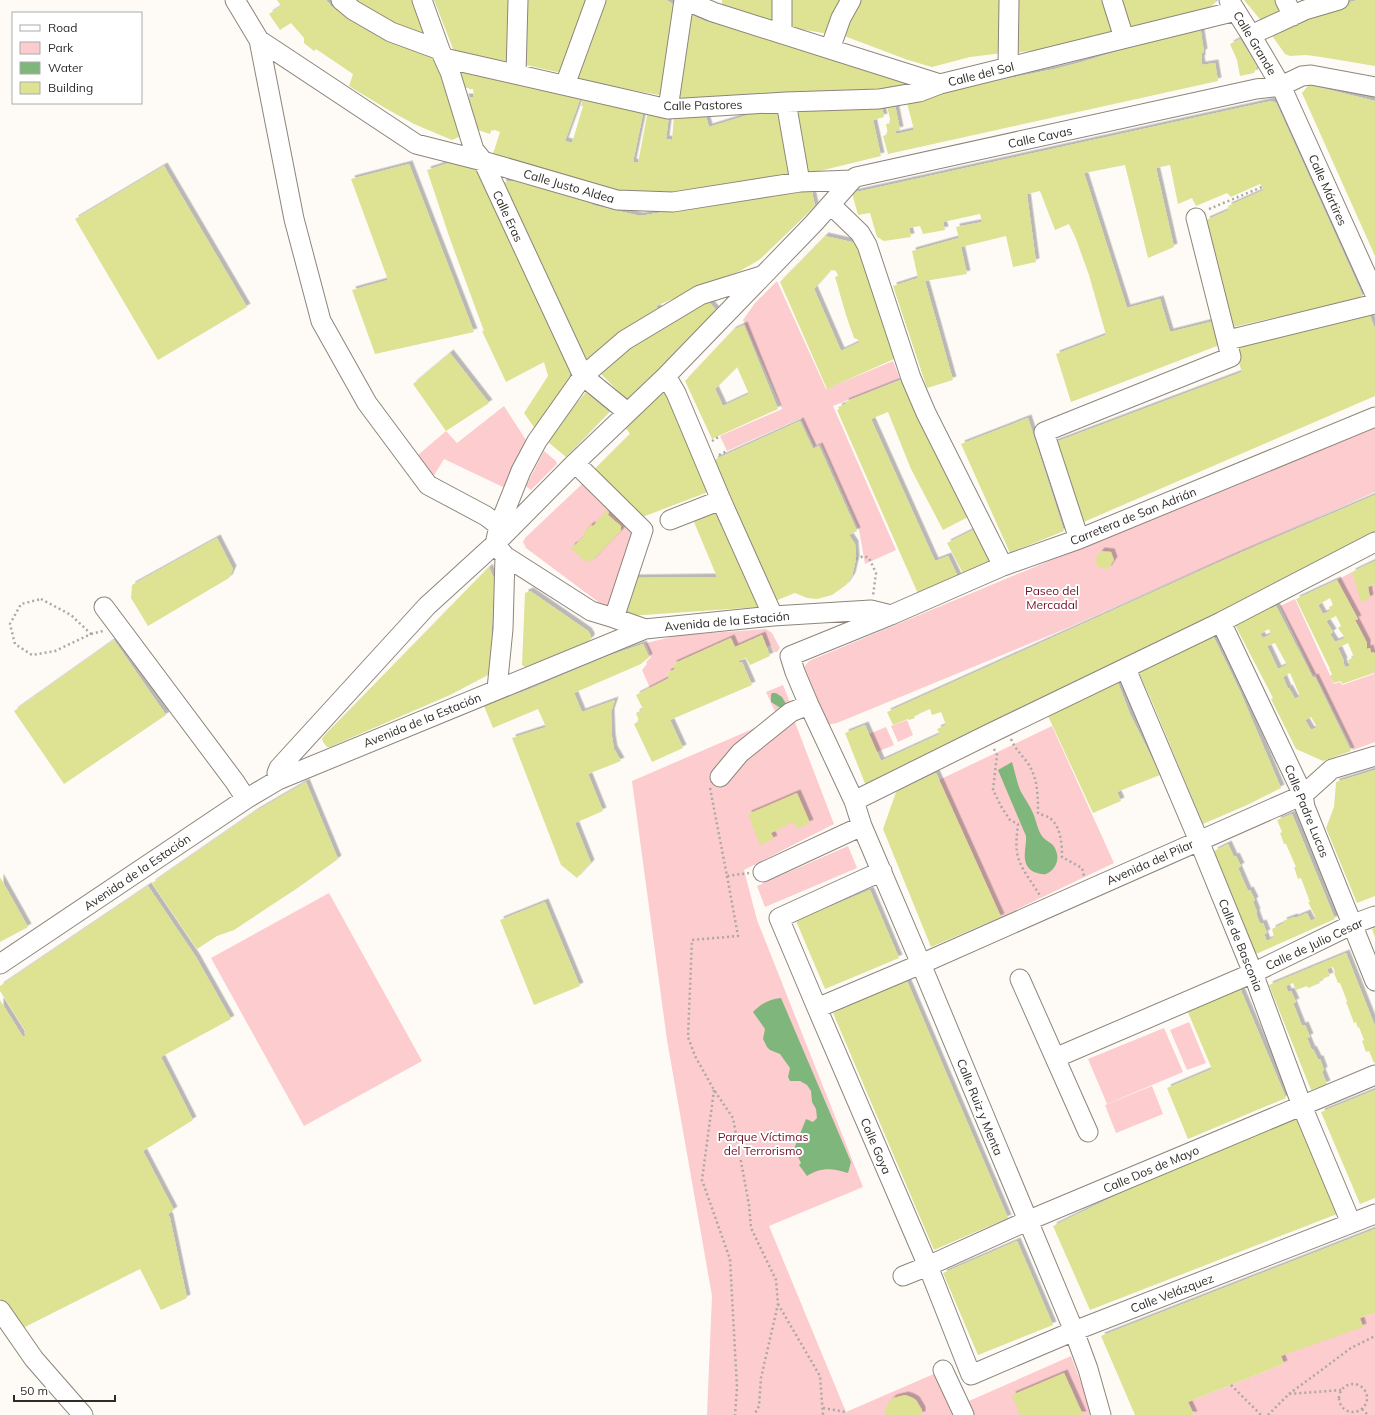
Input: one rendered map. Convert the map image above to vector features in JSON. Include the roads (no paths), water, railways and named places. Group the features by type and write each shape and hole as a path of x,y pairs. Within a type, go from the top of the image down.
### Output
{"street":[{"path":"235,0 258,40 294,219 321,322 367,403 428,486 486,516 499,526"},
{"name":"Calle Pastores","path":"342,0 353,10 391,32 442,54 516,74 668,109 786,102 879,99 919,92 940,84"},
{"name":"Calle Eras","path":"422,0 450,72 474,150 483,161 583,376 627,412"},
{"path":"516,74 518,0"},
{"path":"565,85 596,0"},
{"path":"668,109 684,0"},
{"name":"Calle del Sol","path":"684,0 714,6 782,34 940,84 1124,38 1232,5"},
{"path":"782,0 782,34"},
{"path":"830,49 841,18 851,0"},
{"path":"1008,67 1009,0"},
{"path":"1112,0 1124,38"},
{"path":"1251,35 1289,8 1305,10 1339,0"},
{"name":"Calle Grande","path":"1232,5 1281,86"},
{"name":"Calle Justo Aldea","path":"258,40 416,144 483,161 617,200 673,202 800,182"},
{"name":"Calle Cavas","path":"800,182 852,180 860,176 1241,92 1281,86 1302,76 1311,75 1375,87"},
{"name":"Calle Mártires","path":"1281,86 1375,294"},
{"path":"786,102 800,182"},
{"path":"278,780 277,773 279,768 427,606 500,550 575,464 627,412 666,376 765,274 852,180"},
{"path":"830,204 860,233 867,245 899,360 1002,566"},
{"path":"1079,539 1044,432 1231,357 1228,340 1196,218"},
{"path":"497,689 503,629 499,526 521,471 537,441 583,376 625,340 700,295 765,274"},
{"path":"1228,340 1375,304"},
{"path":"666,376 676,393 721,500 773,616"},
{"name":"Carretera de San Adrián","path":"809,706 790,656 891,615 1002,566 1079,539 1375,417"},
{"path":"575,464 643,530 614,618"},
{"path":"670,520 721,500"},
{"path":"854,801 988,734 1126,669 1375,542"},
{"path":"500,550 591,611 645,629"},
{"path":"104,607 235,782 246,799"},
{"name":"Avenida de la Estación","path":"0,964 246,799 278,780 645,629 773,616 871,610 891,615"},
{"name":"Calle Padre Lucas","path":"1220,622 1303,795 1305,807 1375,981"},
{"name":"Calle de Basconia","path":"1126,669 1253,973 1302,1106 1351,1223"},
{"path":"720,777 740,753 792,712 809,706"},
{"name":"Calle Ruiz y Menta","path":"809,706 854,801 862,826 922,964 1027,1221 1074,1331 1088,1369 1101,1415"},
{"name":"Avenida del Pilar","path":"816,1008 922,964 1303,795 1332,770 1375,756"},
{"path":"763,872 862,826"},
{"name":"Calle Goya","path":"882,871 779,918 816,1008 928,1266 971,1375"},
{"name":"Calle de Julio Cesar","path":"1055,1058 1253,973 1353,924 1375,916"},
{"path":"1020,978 1088,1132"},
{"name":"Calle Dos de Mayo","path":"902,1276 928,1266 1027,1221 1375,1075"},
{"name":"Calle Velázquez","path":"971,1375 1074,1331 1375,1214"},
{"path":"0,1310 34,1359 76,1413"},
{"path":"944,1370 964,1415"}],"water":[{"path":"772,693 776,693 782,697 786,704 783,708 771,702"},
{"path":"1012,762 1021,792 1032,810 1041,834 1044,839 1053,845 1056,850 1057,863 1051,871 1046,874 1034,872 1029,869 1025,860 1026,836 998,770"},
{"path":"781,998 851,1162 848,1173 827,1169 817,1171 807,1176 799,1165 801,1163 794,1149 806,1119 813,1122 817,1118 816,1109 812,1102 811,1091 807,1085 800,1081 790,1081 788,1077 790,1068 780,1054 770,1050 767,1047 763,1039 765,1029 753,1012 766,1002"}],"park label":[{"name":"Paseo del Mercadal","path":"1052,597"},
{"name":"Parque Víctimas del Terrorismo","path":"763,1143"}]}
